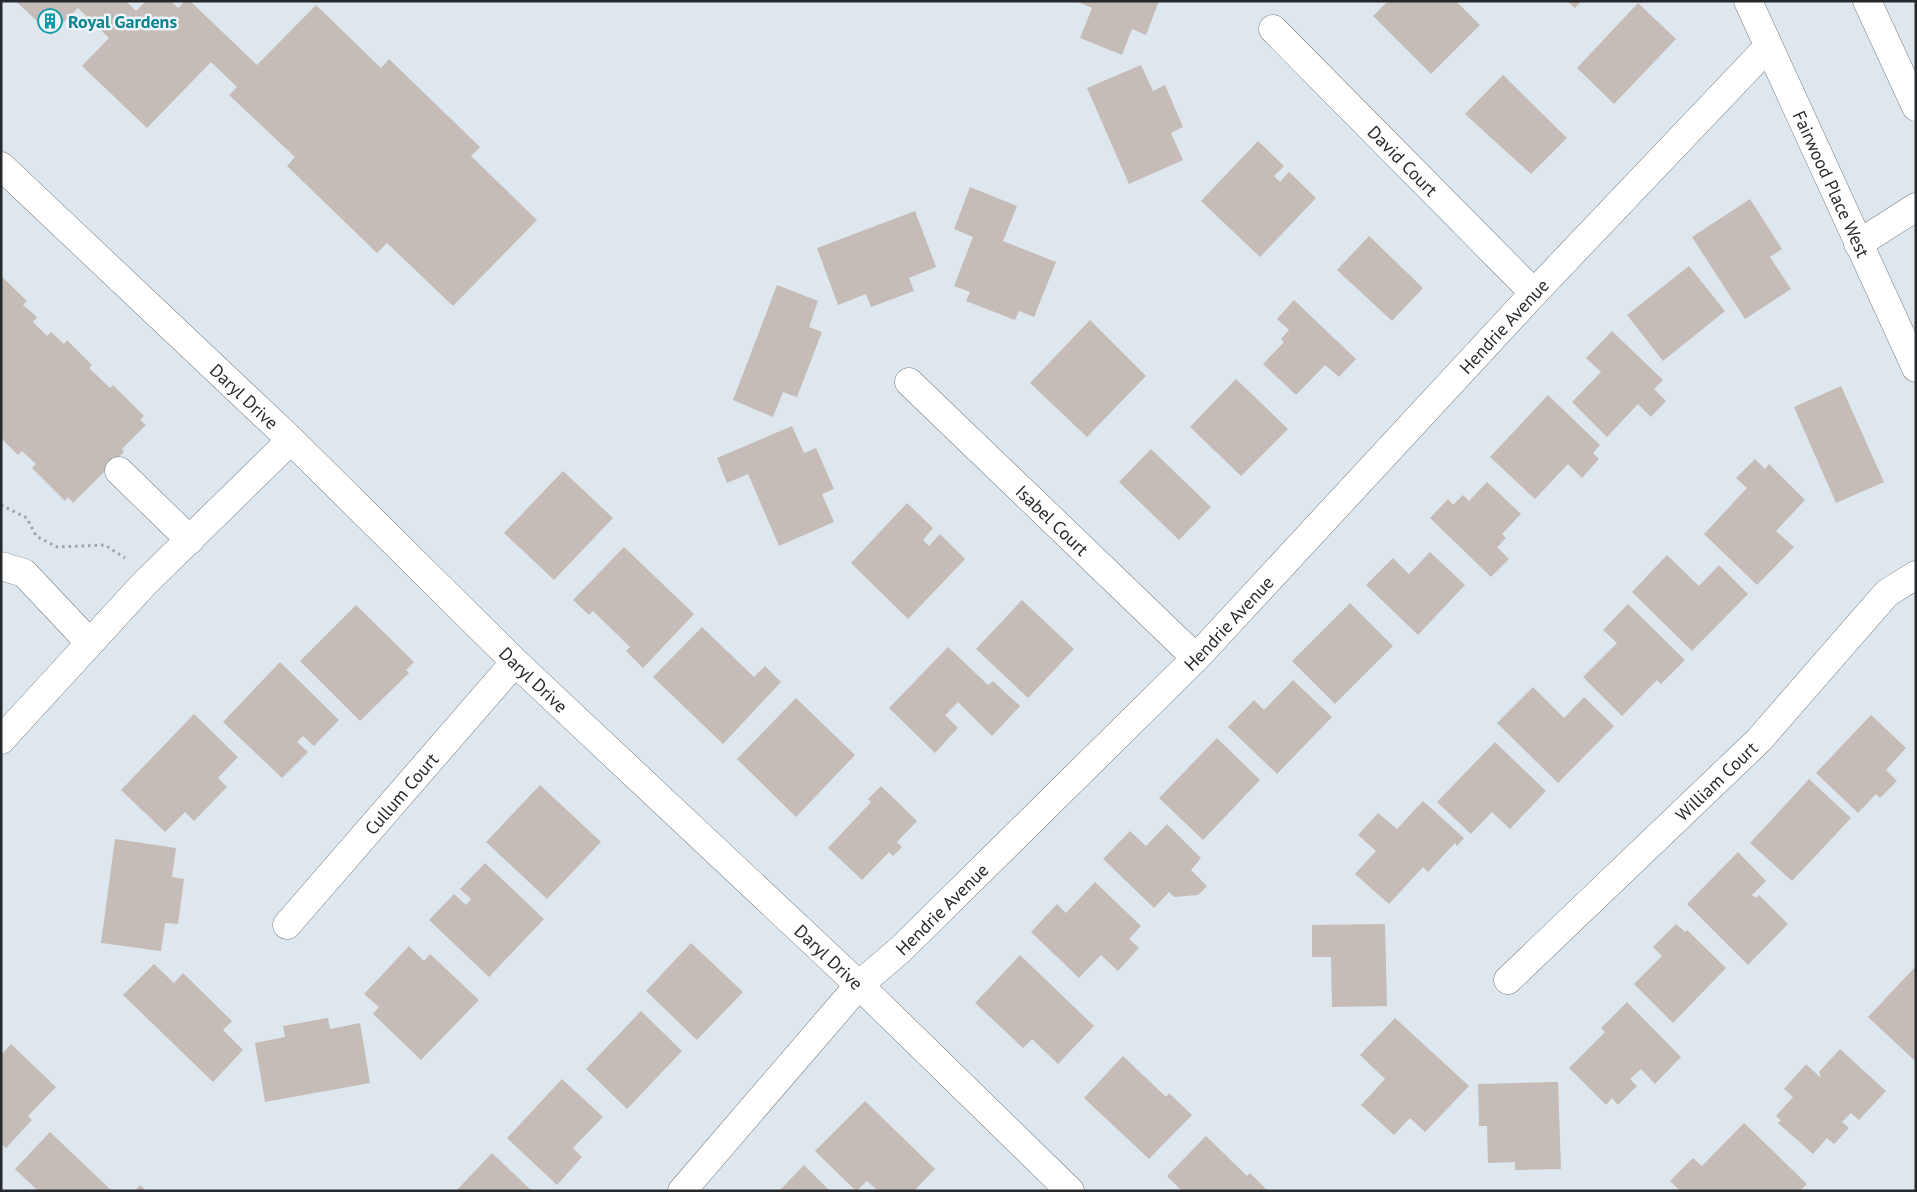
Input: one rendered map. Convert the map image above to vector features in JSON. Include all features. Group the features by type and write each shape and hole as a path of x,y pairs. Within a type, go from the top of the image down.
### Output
{"street":[{"name":"Fairwood Place West","path":"1748,1 1916,368"},
{"path":"1867,1 1916,107"},
{"name":"David Court","path":"1273,29 1534,293"},
{"name":"Hendrie Avenue","path":"682,1191 859,985 901,949 1196,658 1534,293 1768,47"},
{"name":"Daryl Drive","path":"1,166 291,440 515,662 859,985 1070,1191"},
{"path":"1858,244 1916,207"},
{"name":"Isabel Court","path":"909,382 1196,658"},
{"path":"1,740 144,584 291,440"},
{"path":"119,471 190,540"},
{"path":"1,566 24,573 89,642"},
{"name":"William Court","path":"1508,980 1759,740 1887,593 1916,575"},
{"name":"Cullum Court","path":"287,925 515,662"}],"path":[{"path":"1,505 27,518 36,536 57,547 105,545 124,558 144,584"}],"building":[{"path":"16,1 126,1 136,11 146,1 171,1 178,8 185,1 190,1 257,65 316,5 381,68 389,59 480,147 471,156 537,220 453,306 387,243 377,253 287,166 295,157 229,95 237,87 211,62 147,128 82,66 109,38 78,8 51,35"},
{"path":"1075,1 1159,1 1146,35 1132,29 1122,55 1080,38 1092,8"},
{"path":"1388,1 1456,1 1480,25 1431,74 1373,16"},
{"path":"1567,1 1581,1 1575,8"},
{"path":"1638,3 1676,39 1614,104 1577,68"},
{"path":"1141,65 1153,91 1165,85 1183,127 1171,133 1183,160 1129,184 1087,88"},
{"path":"1503,75 1567,138 1531,174 1465,114"},
{"path":"1258,141 1284,166 1274,176 1280,182 1289,172 1316,198 1260,257 1201,201"},
{"path":"970,187 1017,206 1003,241 1056,262 1034,317 1019,311 1015,320 966,301 970,292 954,286 973,237 954,229"},
{"path":"1750,199 1782,249 1770,257 1791,289 1745,319 1692,237"},
{"path":"915,211 936,267 909,278 914,291 871,307 866,294 838,305 817,248"},
{"path":"1369,236 1423,288 1392,321 1337,270"},
{"path":"1689,266 1725,311 1663,361 1627,315"},
{"path":"1,276 27,301 23,305 37,317 33,322 47,336 51,332 64,344 67,340 92,365 89,368 110,388 113,385 144,416 140,420 146,425 122,449 124,452 73,503 68,497 65,501 32,468 36,464 22,451 18,455 1,438"},
{"path":"777,285 818,301 809,327 822,332 797,397 783,392 773,417 733,400"},
{"path":"1294,300 1356,359 1339,377 1325,365 1296,395 1263,364 1284,342 1281,339 1289,330 1277,319"},
{"path":"1090,320 1146,376 1087,437 1030,383"},
{"path":"1612,331 1663,380 1654,389 1666,401 1651,417 1638,404 1607,437 1572,402 1601,372 1586,358"},
{"path":"1236,379 1288,429 1241,476 1190,427"},
{"path":"1841,386 1884,482 1836,503 1794,407"},
{"path":"1548,395 1600,445 1593,453 1599,459 1582,478 1568,464 1535,499 1490,457"},
{"path":"792,426 804,453 816,448 834,489 822,494 834,522 779,546 748,474 727,483 717,458"},
{"path":"1151,449 1211,507 1179,540 1119,482"},
{"path":"1755,459 1765,469 1769,464 1805,500 1776,531 1794,547 1757,585 1704,534 1747,488 1736,478"},
{"path":"563,471 613,518 554,580 504,533"},
{"path":"1487,482 1521,514 1502,534 1506,538 1497,547 1509,559 1491,577 1430,518 1448,499 1453,505 1463,495 1469,501"},
{"path":"907,503 933,528 923,540 929,546 940,534 965,559 908,619 851,563"},
{"path":"624,547 694,614 643,668 626,651 630,647 593,611 589,615 573,600"},
{"path":"1430,552 1465,585 1418,635 1366,585 1393,558 1409,574"},
{"path":"1667,555 1699,586 1719,565 1748,594 1692,651 1632,592"},
{"path":"1022,600 1074,649 1028,698 976,649"},
{"path":"1350,603 1393,646 1335,704 1292,661"},
{"path":"1628,604 1685,660 1661,684 1657,680 1622,716 1583,677 1617,643 1603,630"},
{"path":"356,605 414,662 406,670 409,673 360,721 300,661"},
{"path":"702,627 754,677 765,666 781,682 723,744 653,677"},
{"path":"948,647 988,685 993,681 1020,706 992,736 958,702 945,715 958,728 935,753 889,708"},
{"path":"280,662 339,720 314,746 303,736 297,742 308,752 282,778 223,722"},
{"path":"1293,680 1332,717 1277,774 1228,727 1254,700 1264,710"},
{"path":"1533,687 1564,718 1584,697 1614,726 1558,783 1497,723"},
{"path":"796,698 855,755 796,817 737,759"},
{"path":"194,714 238,757 218,778 227,787 194,821 185,812 165,832 121,790"},
{"path":"1871,715 1906,748 1886,770 1897,781 1880,798 1876,794 1858,813 1816,773"},
{"path":"1217,738 1260,780 1203,840 1159,798"},
{"path":"1495,742 1546,791 1510,829 1492,812 1471,834 1437,802"},
{"path":"1809,779 1851,818 1792,881 1750,843"},
{"path":"540,785 601,842 547,899 486,842"},
{"path":"881,786 917,821 897,842 902,847 893,856 889,852 862,880 828,848 871,802 868,799"},
{"path":"1423,801 1464,838 1457,846 1455,843 1428,872 1423,867 1389,904 1355,874 1376,851 1358,835 1378,813 1397,829"},
{"path":"1167,824 1201,858 1191,870 1207,886 1198,895 1174,897 1169,892 1154,908 1103,859 1130,831 1146,846"},
{"path":"115,839 176,848 172,877 184,879 178,924 165,923 161,951 101,943"},
{"path":"1738,852 1766,881 1752,895 1756,898 1759,895 1788,924 1748,965 1687,904"},
{"path":"485,863 544,919 489,977 429,920 454,894 466,905 471,899 460,889"},
{"path":"1095,882 1141,926 1129,939 1139,948 1118,971 1101,955 1079,978 1031,932 1057,904 1066,913"},
{"path":"1385,924 1387,1006 1332,1007 1331,957 1312,957 1312,925"},
{"path":"1676,924 1685,932 1687,930 1726,968 1673,1023 1634,984 1662,956 1653,947"},
{"path":"691,943 743,992 697,1040 646,991"},
{"path":"409,946 424,961 430,954 479,1000 421,1060 373,1014 379,1007 364,994"},
{"path":"1020,955 1094,1026 1058,1064 1032,1039 1023,1048 975,1003"},
{"path":"154,964 174,983 183,973 232,1021 223,1030 243,1050 213,1082 123,995"},
{"path":"1916,966 1916,1058 1914,1060 1868,1017"},
{"path":"1627,1002 1681,1057 1655,1084 1641,1069 1630,1079 1637,1086 1618,1105 1612,1098 1606,1105 1569,1068 1605,1032 1601,1028"},
{"path":"641,1011 682,1051 627,1109 586,1069"},
{"path":"328,1018 330,1029 360,1023 370,1083 265,1102 255,1043 285,1037 283,1026"},
{"path":"1395,1018 1469,1086 1425,1132 1410,1118 1394,1135 1361,1105 1385,1079 1360,1055"},
{"path":"11,1044 56,1087 28,1116 32,1120 6,1148 1,1144 1,1055"},
{"path":"1840,1049 1886,1091 1859,1120 1851,1113 1842,1122 1849,1128 1834,1144 1827,1138 1813,1154 1778,1123 1781,1120 1776,1116 1793,1097 1784,1089 1806,1064 1821,1078 1819,1072"},
{"path":"1123,1056 1166,1097 1169,1093 1192,1115 1149,1159 1084,1098"},
{"path":"562,1079 603,1117 573,1148 582,1157 557,1185 507,1138"},
{"path":"1558,1082 1561,1169 1515,1170 1515,1162 1488,1163 1487,1126 1479,1126 1478,1084"},
{"path":"865,1101 935,1169 914,1191 878,1191 867,1181 856,1191 815,1151"},
{"path":"1744,1123 1807,1184 1800,1191 1680,1191 1670,1181 1693,1158 1702,1166"},
{"path":"50,1132 112,1191 34,1191 36,1189 15,1169"},
{"path":"1206,1136 1247,1176 1250,1173 1268,1191 1182,1191 1167,1176"},
{"path":"492,1153 532,1191 456,1191"},
{"path":"804,1165 830,1191 779,1191"},
{"path":"140,1185 146,1191 135,1191"}],"place":[{"name":"Royal Gardens","path":"50,21"}]}
